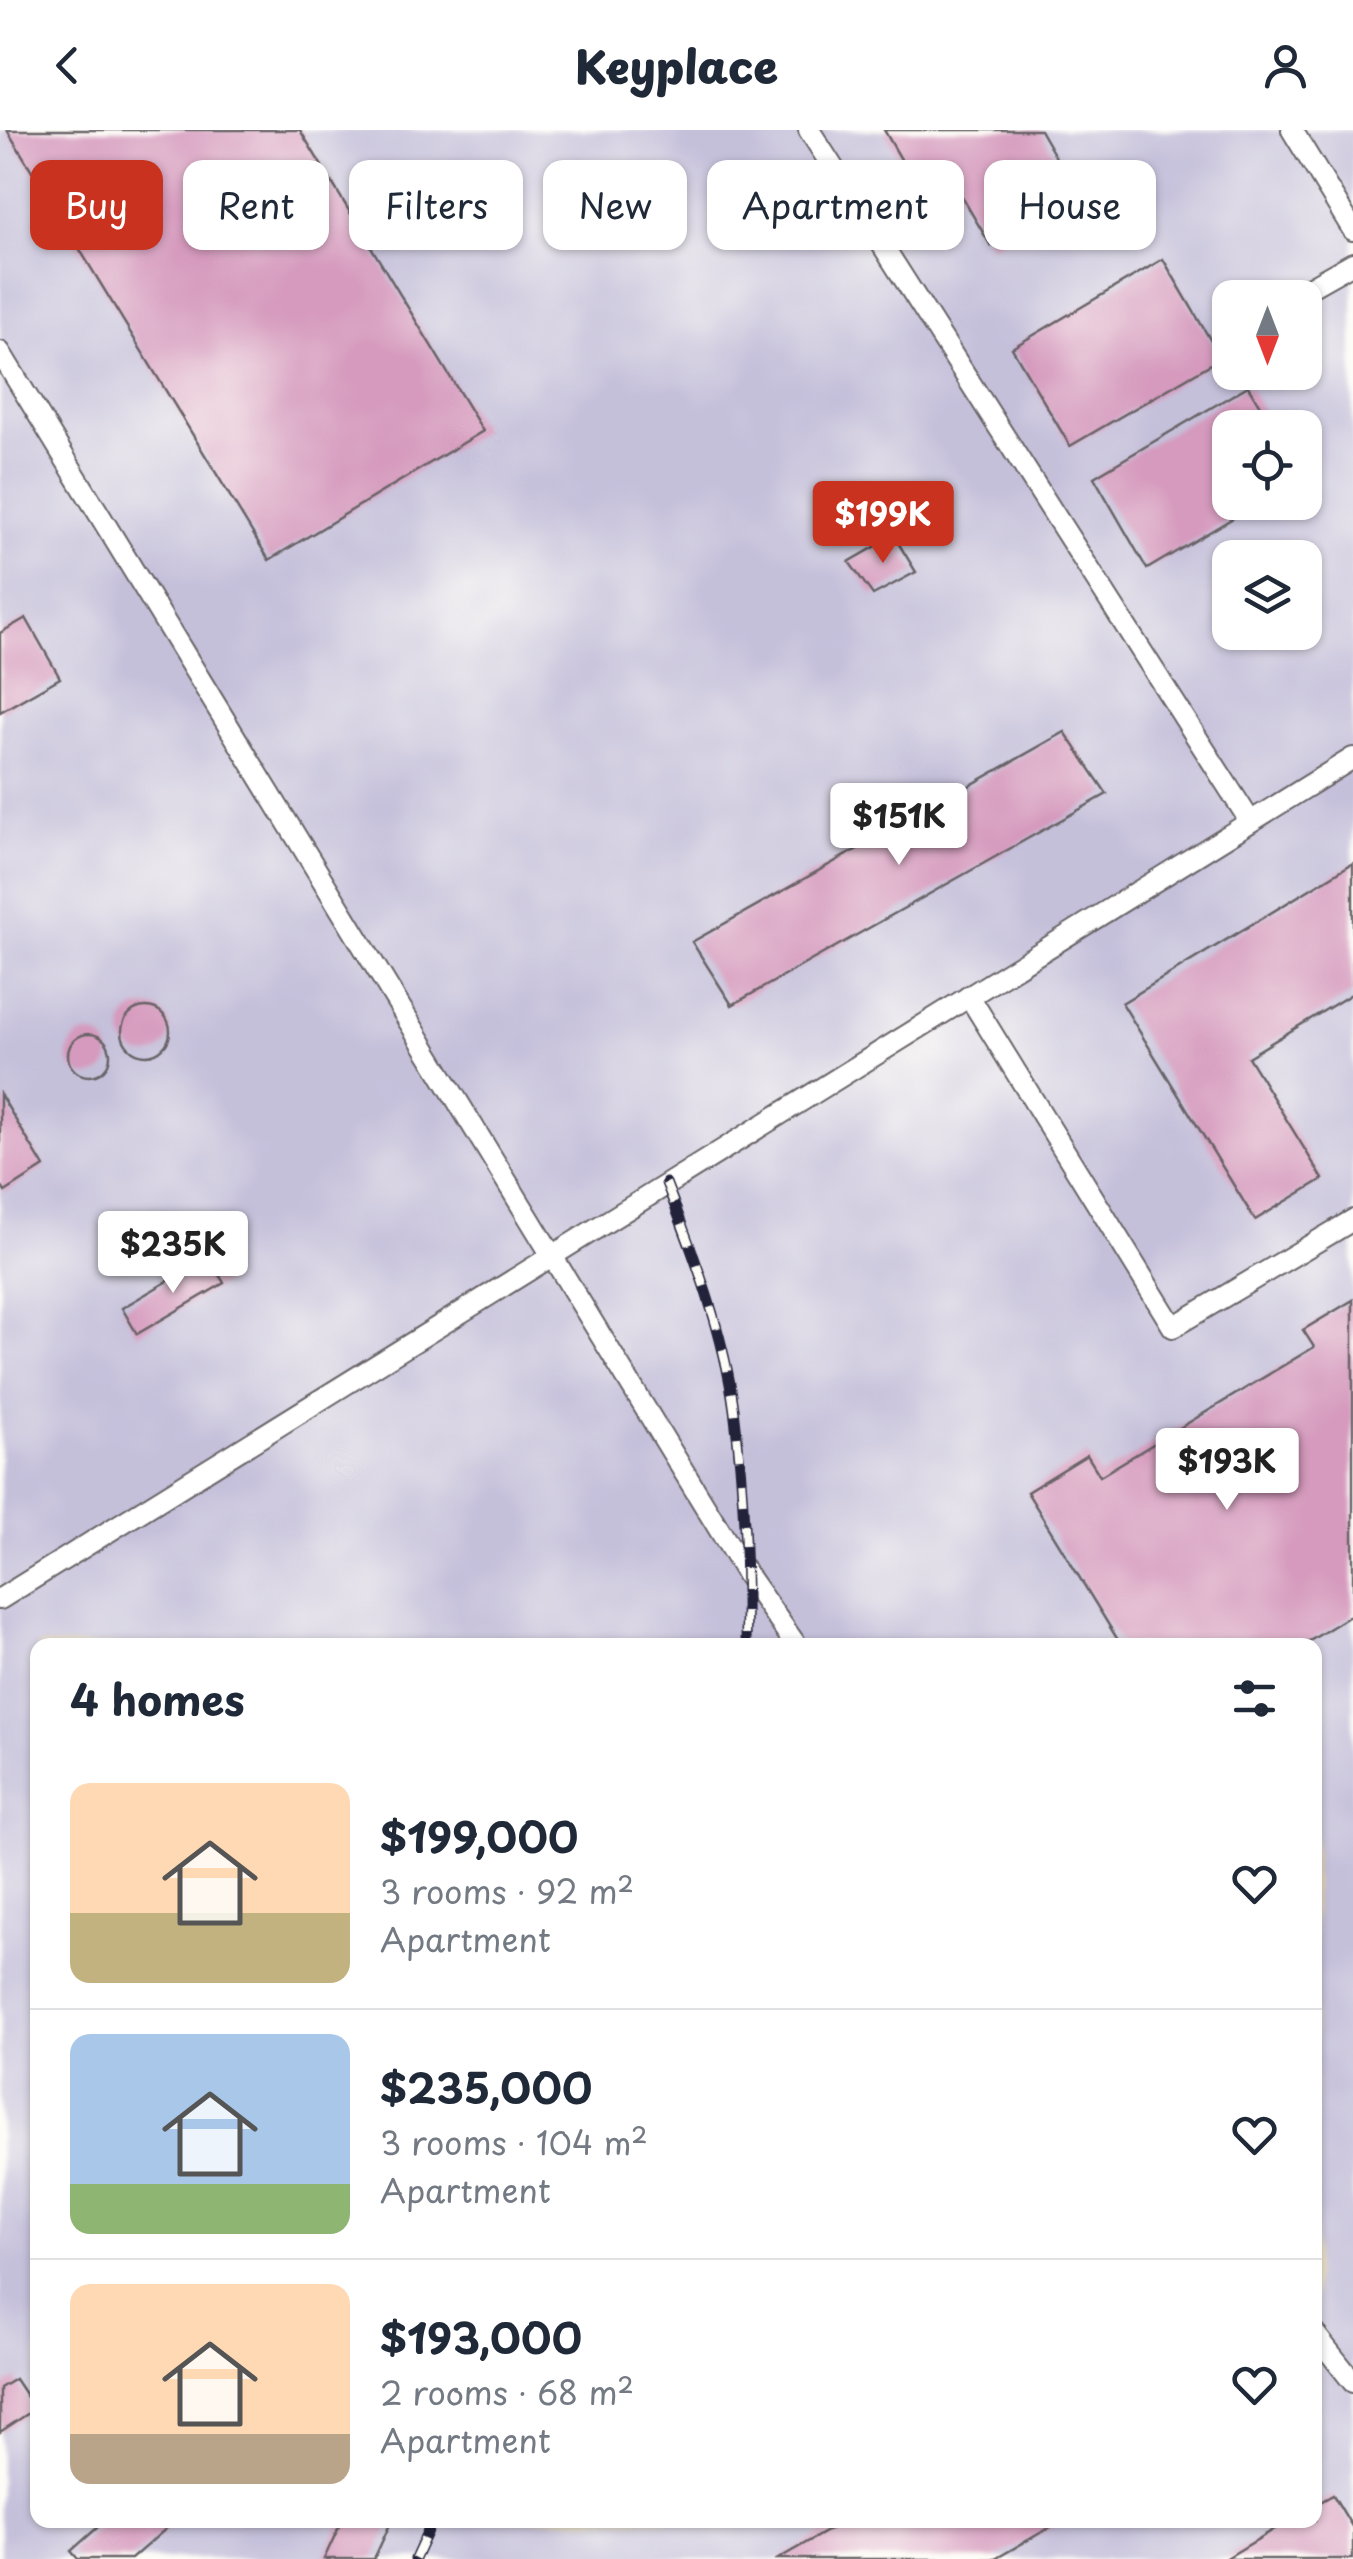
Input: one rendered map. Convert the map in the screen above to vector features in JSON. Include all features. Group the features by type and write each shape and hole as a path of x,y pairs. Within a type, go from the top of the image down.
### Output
{"lane":[{"path":"808,130 1250,821"},
{"path":"1292,130 1353,230"},
{"path":"1322,280 1353,263"},
{"path":"0,352 747,1575 791,1638"},
{"path":"0,1599 1353,758"},
{"path":"969,996 1173,1327 1353,1220"},
{"path":"1322,2343 1353,2382"}],"shaded area":[{"path":"0,130 1353,130 1353,2559 0,2559"}],"building":[{"path":"7,130 300,130 318,160 183,160 183,250 329,250 329,178 349,211 349,250 373,250 483,431 269,560 80,250 163,250 163,160 30,160 30,168"},
{"path":"884,130 1040,130 1057,160 984,160 984,234 964,200 964,160 901,160"},
{"path":"1163,259 1212,343 1212,363 1070,446 1012,348"},
{"path":"1241,390 1250,390 1262,410 1212,410 1212,520 1230,520 1147,569 1094,477"},
{"path":"894,536 916,572 873,595 849,562"},
{"path":"26,618 60,678 0,712 0,633"},
{"path":"1065,732 1107,794 732,1005 692,942"},
{"path":"1353,863 1353,993 1248,1057 1323,1179 1255,1220 1122,1003"},
{"path":"146,1007 163,1014 170,1031 163,1048 146,1055 129,1048 122,1031 129,1014"},
{"path":"89,1034 104,1040 110,1055 104,1070 89,1076 74,1070 68,1055 74,1040"},
{"path":"0,1094 44,1167 5,1192 0,1184"},
{"path":"209,1257 224,1283 137,1334 122,1308"},
{"path":"1353,1300 1353,1614 1314,1638 1117,1638 1027,1492 1087,1455 1100,1476 1314,1347 1303,1330"},
{"path":"15,2379 30,2402 30,2412 0,2432 0,2388"},
{"path":"1333,2495 1353,2528 1353,2559 1225,2559 1277,2528 1322,2528 1322,2501"},
{"path":"97,2528 167,2528 131,2559 78,2559 71,2551"},
{"path":"338,2528 388,2528 374,2559 324,2559"},
{"path":"832,2528 1049,2528 995,2559 778,2559"}],"railway":[{"path":"666,1183 707,1294 729,1380 742,1497 746,1638"},
{"path":"415,2559 429,2528"}]}
